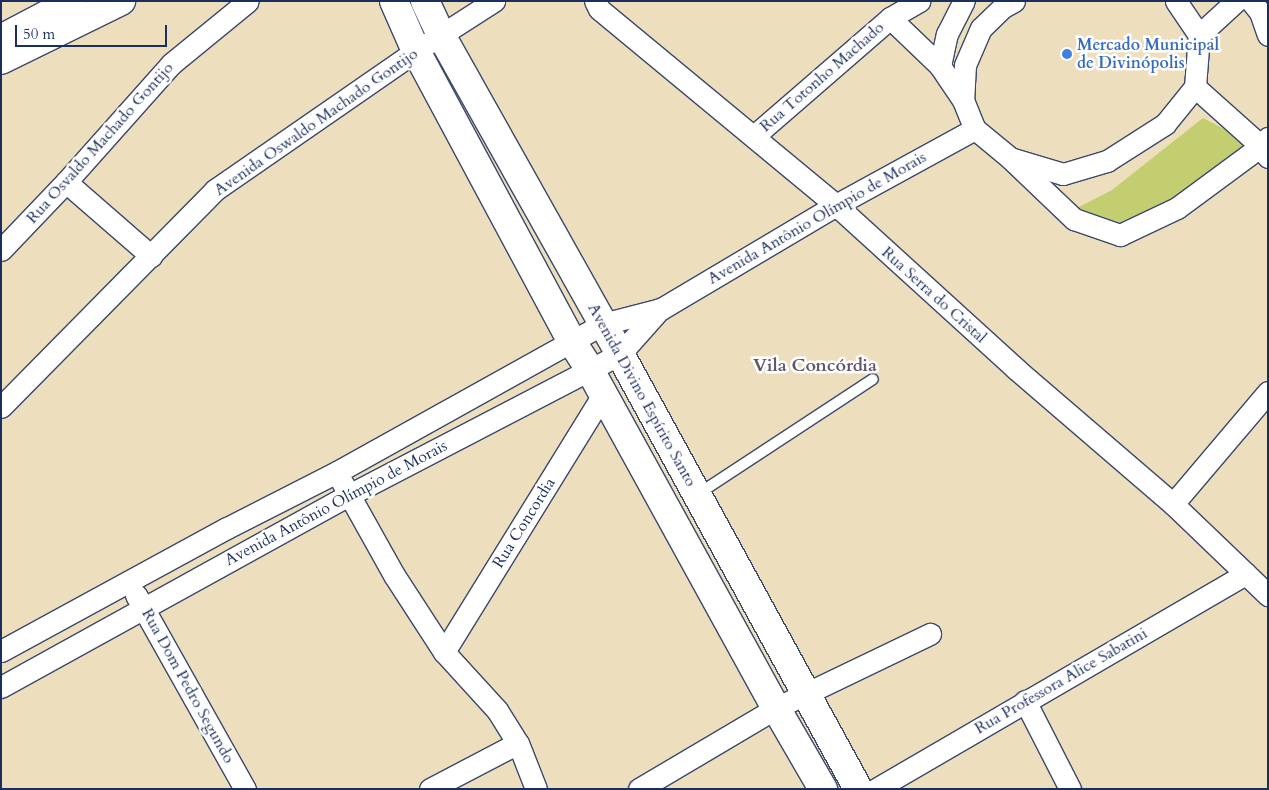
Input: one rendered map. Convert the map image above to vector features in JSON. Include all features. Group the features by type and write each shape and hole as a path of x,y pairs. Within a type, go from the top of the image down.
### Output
{"street":[{"path":"1,26 49,1"},
{"path":"1,39 73,1"},
{"path":"1,60 121,1"},
{"name":"Rua Osvaldo Machado Gontijo","path":"1,250 66,182 171,64 248,1"},
{"name":"Avenida Divino Espírito Santo","path":"394,1 416,51 572,342 590,370 776,708 823,789"},
{"name":"Avenida Divino Espírito Santo","path":"425,1 441,35 620,354 858,789"},
{"name":"Avenida Oswaldo Machado Gontijo","path":"1,407 215,190 416,51 494,1"},
{"name":"Rua Serra do Cristal","path":"595,1 599,10 836,205 1016,369 1173,504 1268,596"},
{"name":"Rua Totonho Machado","path":"754,136 890,18 919,1"},
{"path":"940,66 947,34 964,1"},
{"path":"1014,1 1003,7 981,28 965,65 963,100 975,130 1010,158 1074,218 1120,235 1177,208 1265,147 1195,88"},
{"path":"1010,158 1062,174 1106,161 1165,124 1195,88 1199,34 1176,1"},
{"path":"1199,34 1236,1"},
{"path":"1252,1 1260,12 1268,36"},
{"name":"Rua Totonho Machado","path":"890,18 940,66 963,100"},
{"name":"Avenida Antônio Olímpio de Morais","path":"1,651 129,584 227,528 337,472 603,324 660,309 836,205 975,130"},
{"path":"66,182 151,256"},
{"name":"Avenida Antônio Olímpio de Morais","path":"1,687 349,495 620,354 660,309"},
{"path":"1173,504 1268,392"},
{"name":"Rua Concordia","path":"444,652 603,395"},
{"path":"337,472 394,575 444,652 497,710 518,743 536,789"},
{"name":"Rua Professora Alice Sabatini","path":"876,789 1024,701 1246,574"},
{"name":"Rua Dom Pedro Segundo","path":"129,584 245,789"},
{"path":"639,789 776,708 930,634"},
{"path":"1024,701 1070,789"},
{"path":"430,789 518,743"}],"lane":[{"path":"697,494 873,380"}],"green space":[{"path":"1203,118 1253,144 1177,199 1124,224 1077,208 1112,190"}],"place":[{"name":"Mercado Municipal de Divinópolis","path":"1067,54"}],"district":[{"name":"Vila Concórdia","path":"815,366"}]}
